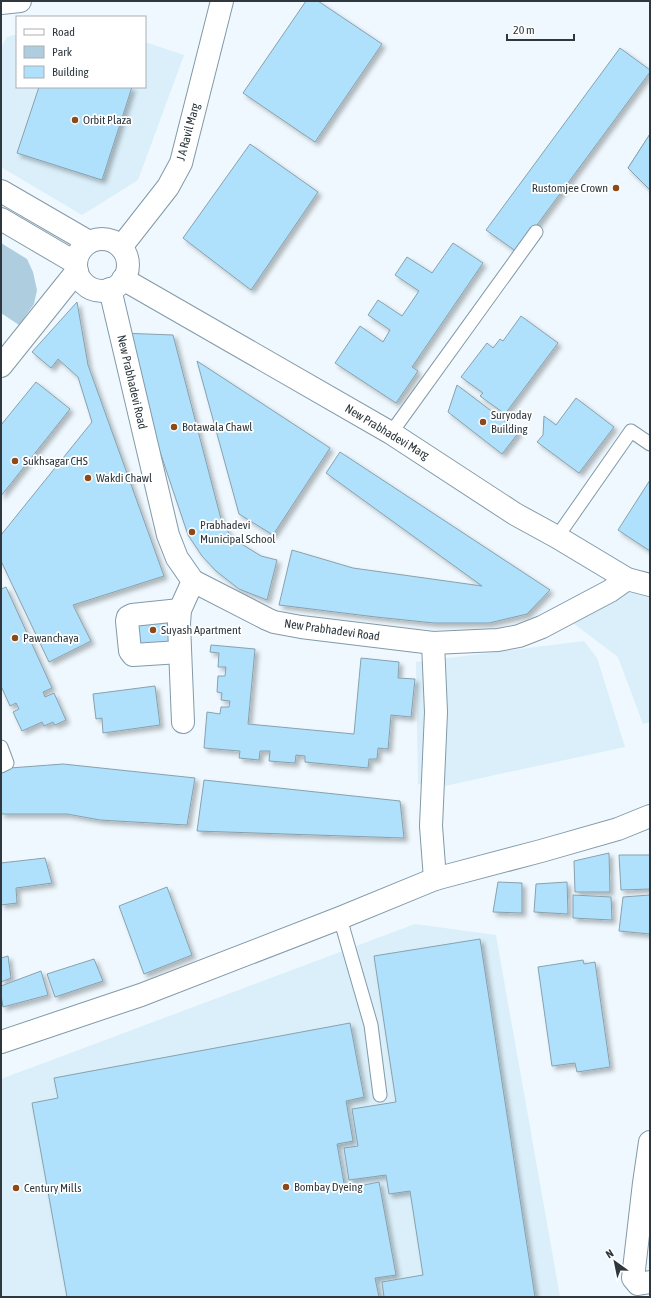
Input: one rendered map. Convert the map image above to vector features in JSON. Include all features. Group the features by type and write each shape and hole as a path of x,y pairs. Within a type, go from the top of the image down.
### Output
{"street":[{"path":"1,3 20,1"},
{"name":"J A Ravil Marg","path":"121,247 168,187 181,162 222,1"},
{"path":"1,191 89,242"},
{"name":"New Prabhadevi Marg","path":"1,218 76,267 80,279 93,289 102,291 117,284 391,433 515,514 557,536 628,579 650,585"},
{"path":"1,366 76,267 78,255 82,247 89,242 97,239 106,239 121,247 128,262 127,271 117,284"},
{"name":"New Prabhadevi Road","path":"117,284 168,535 177,558 193,581 274,622 301,628 433,643 498,640 520,636 542,627 610,591 628,579"},
{"path":"183,722 179,624 180,610 193,581"},
{"path":"180,610 132,615 128,617 127,621 130,651 133,655 180,652"},
{"path":"433,643 436,712 431,826 435,879"},
{"path":"1,1042 141,995 340,918 435,879 618,829 650,816"},
{"path":"650,1142 633,1278 638,1284 650,1282"}],"lane":[{"path":"391,433 536,232"},
{"path":"557,536 631,431 650,444"},
{"path":"1,747 7,763 1,766"},
{"path":"340,918 371,1025 380,1095"}],"shaded area":[{"path":"16,34 16,88 146,88 146,42 184,55 138,180 82,215 1,167 1,48 7,37"},
{"path":"637,587 650,593 650,722 643,724 618,657 573,623"},
{"path":"584,641 597,658 625,747 440,787 418,784 416,662"},
{"name":"Bombay Dyeing","path":"415,924 496,935 560,1297 1,1297 1,1079"}],"green space":[{"path":"1,243 27,259 33,272 37,290 34,304 19,325 1,313"}],"building":[{"path":"306,1 318,1 382,44 315,142 243,93"},
{"path":"620,48 650,70 650,72 517,252 486,230"},
{"name":"Orbit Plaza","path":"39,88 132,88 102,180 17,153"},
{"name":"Rustomjee Crown","path":"650,134 650,190 628,168"},
{"name":"Rustomjee Crown","path":"650,134 650,190 628,168"},
{"path":"250,144 318,192 251,290 183,238"},
{"path":"453,243 483,263 412,367 418,371 396,403 335,363 360,326 383,342 390,330 368,315 378,300 402,316 419,291 395,275 407,257 432,273"},
{"name":"Wakdi Chawl","path":"77,302 88,365 164,576 73,605 91,641 49,662 1,561 1,535 92,422 78,377 58,359 51,368 32,352"},
{"path":"521,316 558,343 505,414 480,396 483,393 461,377 487,343 493,348 500,339 503,341"},
{"name":"Botawala Chawl","path":"120,333 173,335 221,519 230,535 240,543 261,556 277,560 267,600 239,589 216,571 202,556 188,535"},
{"path":"197,361 330,448 273,535 239,514"},
{"name":"Sukhsagar CHS","path":"36,382 70,409 1,496 1,425"},
{"name":"Suryoday Building","path":"457,385 519,432 502,454 448,412"},
{"path":"576,398 614,427 579,473 537,442 543,435 544,416 556,425"},
{"path":"340,452 550,590 527,614 489,623 434,623 279,605 292,550 353,568 482,586 326,473"},
{"path":"650,480 650,551 618,530"},
{"name":"Pawanchaya","path":"6,587 52,688 43,692 45,697 54,693 66,720 55,725 53,722 44,726 42,722 22,731 13,712 19,709 16,703 10,706 1,686 1,589"},
{"name":"Suyash Apartment","path":"171,616 175,649 135,652 133,618"},
{"path":"211,645 255,649 248,724 354,734 361,658 399,662 398,678 415,679 411,717 391,715 388,749 378,748 377,759 369,759 368,768 305,762 305,756 296,755 295,763 269,761 270,751 260,751 259,760 239,758 240,751 204,748 207,712 220,714 221,707 229,707 230,701 221,700 222,693 217,692 218,676 225,676 226,667 218,667 219,653 210,652"},
{"path":"155,686 160,725 103,733 102,718 96,719 93,694"},
{"path":"63,764 195,778 187,825 100,820 67,814 1,814 1,772 10,768"},
{"path":"204,780 400,801 404,838 197,831"},
{"path":"609,853 610,892 575,892 574,861"},
{"path":"619,855 650,855 650,889 621,890"},
{"path":"45,858 52,883 16,888 17,903 1,905 1,863"},
{"path":"498,882 522,883 522,913 493,912"},
{"path":"567,882 568,914 534,912 536,884"},
{"path":"167,887 192,955 144,974 119,906"},
{"path":"573,895 611,897 612,920 573,918"},
{"path":"650,895 650,934 619,931 623,897"},
{"path":"480,939 535,1297 384,1297 382,1282 423,1275 410,1191 389,1194 386,1175 349,1180 344,1148 358,1146 352,1109 396,1102 374,956"},
{"path":"8,956 11,978 1,982 1,958"},
{"path":"94,959 103,981 55,997 47,974"},
{"path":"583,960 584,964 595,962 610,1067 577,1072 575,1063 552,1066 538,967"},
{"path":"41,971 48,995 3,1007 1,986"},
{"path":"350,1023 364,1097 346,1101 353,1141 337,1144 345,1189 379,1182 396,1275 375,1278 379,1297 67,1297 32,1103 58,1098 54,1078"}],"place":[{"name":"Orbit Plaza","path":"75,120"},
{"name":"Rustomjee Crown","path":"616,188"},
{"name":"Suryoday Building","path":"483,422"},
{"name":"Botawala Chawl","path":"174,427"},
{"name":"Sukhsagar CHS","path":"15,461"},
{"name":"Wakdi Chawl","path":"88,478"},
{"name":"Prabhadevi Municipal School","path":"192,532"},
{"name":"Suyash Apartment","path":"153,630"},
{"name":"Pawanchaya","path":"15,638"},
{"name":"Bombay Dyeing","path":"286,1187"},
{"name":"Century Mills","path":"16,1188"}]}
